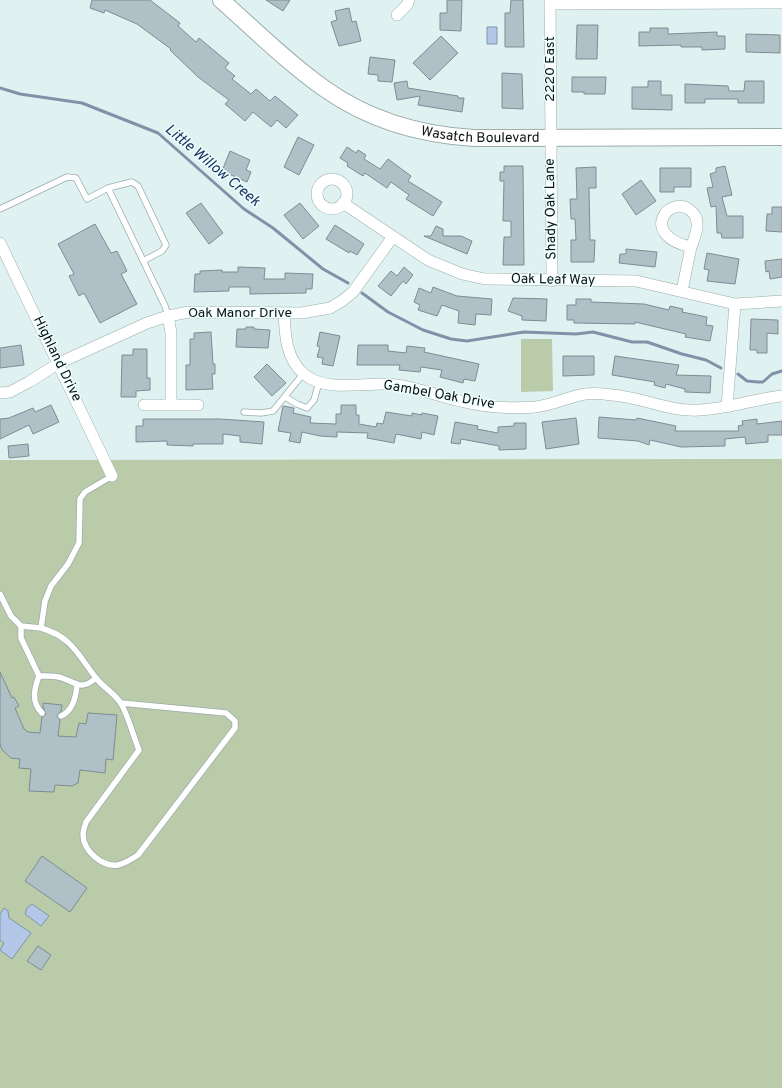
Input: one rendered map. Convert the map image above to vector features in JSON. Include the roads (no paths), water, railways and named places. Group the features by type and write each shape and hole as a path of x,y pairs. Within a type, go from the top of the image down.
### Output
{"main road":[{"name":"Wasatch Boulevard","path":"228,2 325,89 376,117 426,132 454,137 782,137"}],"street":[{"path":"397,15 407,6 409,0"},
{"path":"550,2 782,3"},
{"name":"2220 East","path":"550,2 550,138"},
{"name":"Shady Oak Lane","path":"550,138 552,281"},
{"name":"Oak Leaf Way","path":"343,203 392,238 428,260 462,274 485,279 636,281 735,304 782,301"},
{"name":"Oak Manor Drive","path":"0,393 10,392 59,363 147,323 168,316 189,312 284,313 315,311 330,308 342,301 356,287 392,238"},
{"name":"Highland Drive","path":"0,243 112,476"},
{"path":"682,291 691,247"},
{"path":"727,407 735,304"},
{"name":"Gambel Oak Drive","path":"284,313 287,347 293,361 303,374 319,382 334,385 401,386 459,401 504,407 535,407 586,394 614,395 683,410 697,410 727,407 782,396"},
{"path":"168,316 170,333 171,405"},
{"path":"144,405 198,405"}],"lane":[{"path":"0,209 67,177 76,178 87,198 108,188 132,182 138,186 166,245 162,251 143,261"},
{"path":"108,188 165,306 168,316"},
{"path":"244,412 262,413 273,411 303,374"},
{"path":"285,396 297,404 307,408 314,400 319,382"},
{"path":"42,628 45,601 51,586 68,564 78,543 80,499 85,492 112,476"},
{"path":"0,594 11,616 21,626 42,628 56,632 64,638 84,660 96,678 121,703 140,750 86,822 83,834 90,852 106,864 117,865 128,862 138,855 235,728 235,721 226,712 121,703"},
{"path":"21,626 21,638 39,676 34,694 38,708 42,713"},
{"path":"39,676 63,678 77,685 90,684 96,678"},
{"path":"61,716 65,714 74,703 77,685"}],"water":[{"path":"487,27 497,27 497,44 487,44"},
{"path":"32,904 49,916 41,926 25,914 27,908"},
{"path":"4,908 8,911 9,918 31,933 12,959 0,950 4,943 0,940 0,914"}],"waterway":[{"name":"Little Willow Creek","path":"0,88 20,94 82,103 158,133 244,209 273,228 323,269 348,283"},
{"name":"Little Willow Creek","path":"362,293 388,312 423,330 451,339 467,341 524,332 576,334 593,332 632,342 647,342 682,354 706,360 721,368"},
{"name":"Little Willow Creek","path":"738,374 747,381 763,382 772,374 782,371"}]}
